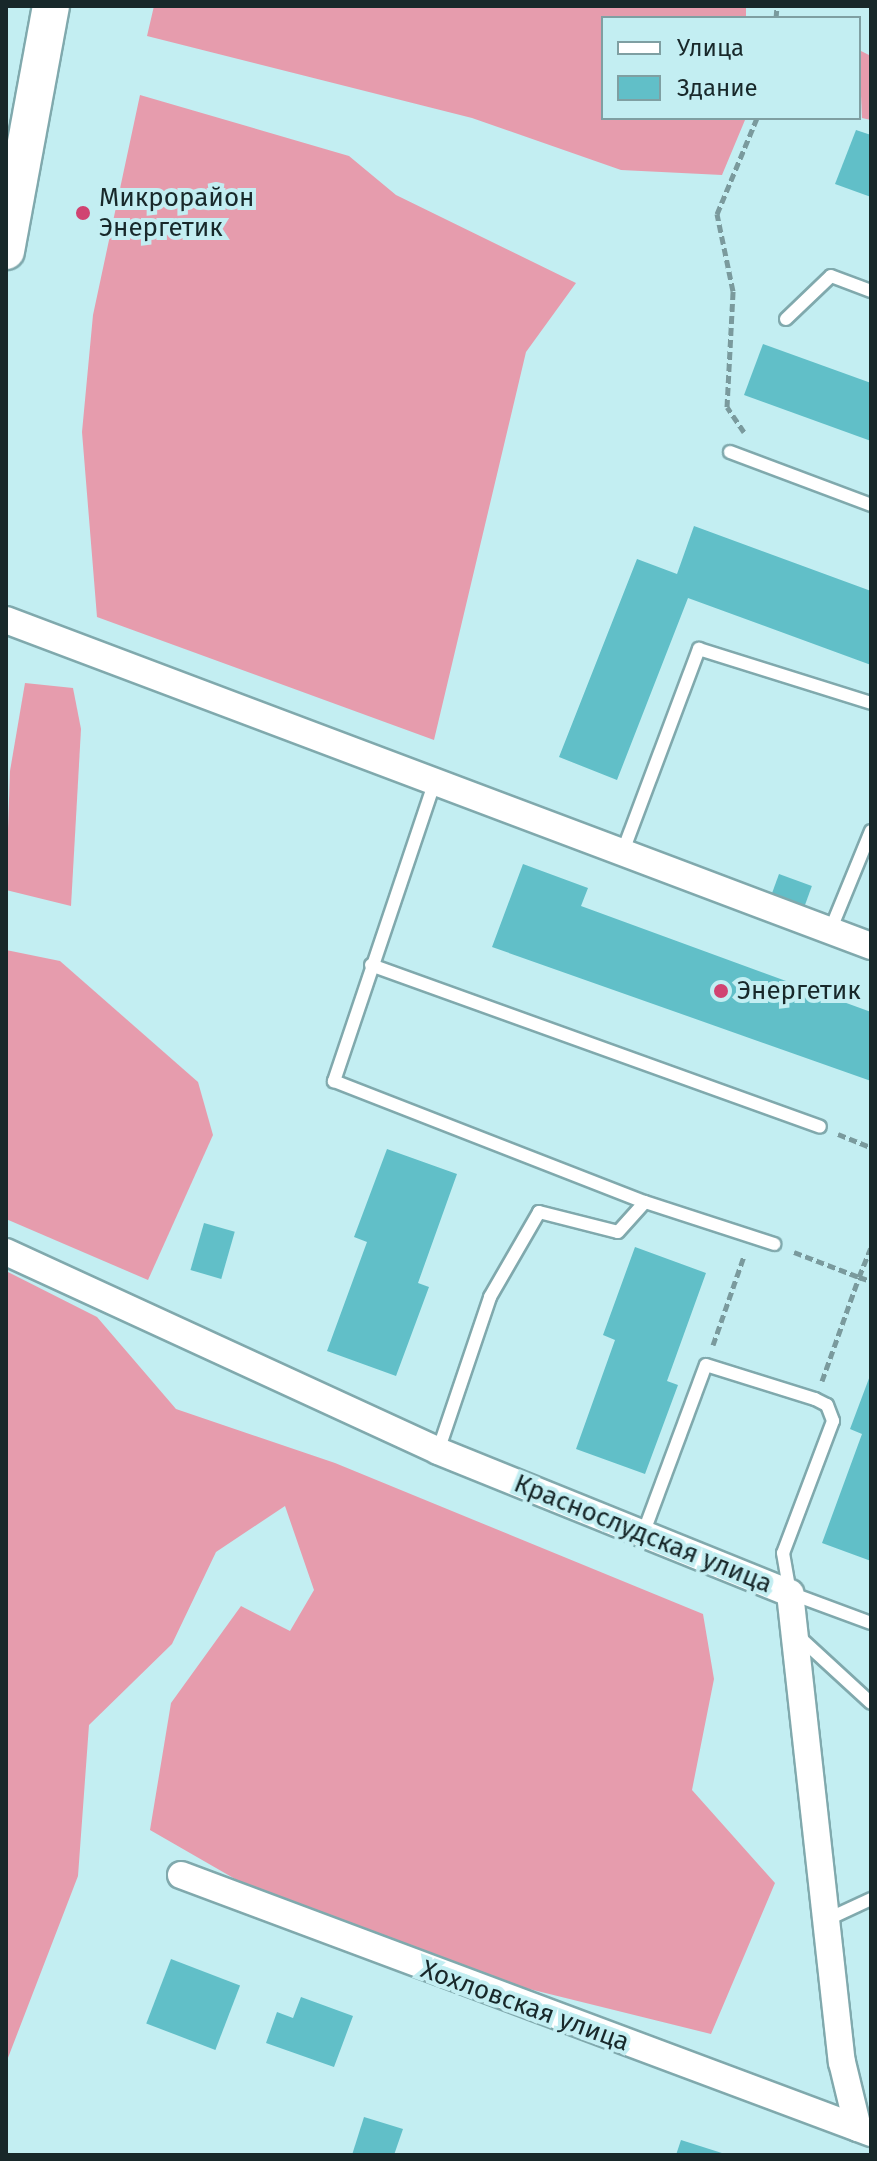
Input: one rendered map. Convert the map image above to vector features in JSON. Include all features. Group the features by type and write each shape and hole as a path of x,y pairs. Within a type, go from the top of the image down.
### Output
{"main road":[{"path":"6,251 51,6"}],"street":[{"path":"6,620 623,851 829,934 871,946"},
{"name":"Краснослудская улица","path":"6,1252 438,1451 790,1593 842,2062 865,2130"},
{"name":"Хохловская улица","path":"181,1875 865,2130"}],"lane":[{"path":"786,319 831,276 871,291"},
{"path":"730,452 871,505"},
{"path":"623,851 699,649 871,703"},
{"path":"435,781 334,1081 645,1202 774,1244"},
{"path":"829,934 871,831"},
{"path":"371,965 820,1127"},
{"path":"438,1451 490,1297 539,1212 618,1232 645,1202"},
{"path":"643,1534 706,1365 815,1399 827,1405 833,1421 783,1553 790,1593 871,1623"},
{"path":"794,1632 871,1703"},
{"path":"826,1920 871,1899"}],"path":[{"path":"756,120 717,214 733,291 727,407 732,422 758,438"},
{"path":"820,1127 871,1147"},
{"path":"706,1365 751,1237"},
{"path":"774,1244 871,1281"},
{"path":"815,1399 871,1248"}],"shaded area":[{"path":"154,6 746,6 746,16 601,16 601,120 745,120 722,175 621,170 472,118 147,36"},
{"path":"861,51 871,56 871,120 862,118"},
{"path":"140,95 349,156 396,195 576,283 526,352 434,740 97,617 82,432 93,315"},
{"path":"25,683 73,688 81,729 71,906 6,890 10,771"},
{"path":"6,950 60,961 198,1082 213,1135 148,1280 6,1219"},
{"path":"6,1271 97,1317 176,1409 335,1463 703,1614 714,1679 692,1790 775,1883 711,2034 348,1944 150,1830 171,1703 241,1606 290,1631 314,1590 285,1506 216,1552 172,1644 89,1725 78,1876 6,2063"}],"building":[{"path":"856,130 871,135 871,197 835,184"},
{"path":"763,344 871,383 871,441 744,395"},
{"path":"694,526 871,591 871,665 688,598 617,780 559,757 637,559 677,574"},
{"name":"Энергетик","path":"523,864 588,888 581,906 871,1012 871,1081 492,947"},
{"path":"779,874 812,886 802,914 769,902"},
{"path":"387,1149 457,1174 418,1283 429,1287 396,1376 327,1351 367,1242 354,1237"},
{"path":"204,1223 235,1232 221,1279 190,1270"},
{"path":"635,1247 706,1273 667,1381 678,1385 645,1474 576,1449 615,1340 603,1335"},
{"path":"871,1373 871,1561 822,1543 862,1434 850,1429"},
{"path":"171,1959 240,1986 215,2050 146,2023"},
{"path":"301,1997 353,2016 334,2067 266,2043 277,2012 293,2018"},
{"path":"364,2117 403,2129 394,2155 352,2155"},
{"path":"681,2140 725,2154 725,2155 676,2155"}],"place":[{"name":"Микрорайон Энергетик","path":"83,213"},
{"name":"Энергетик","path":"721,991"}]}
